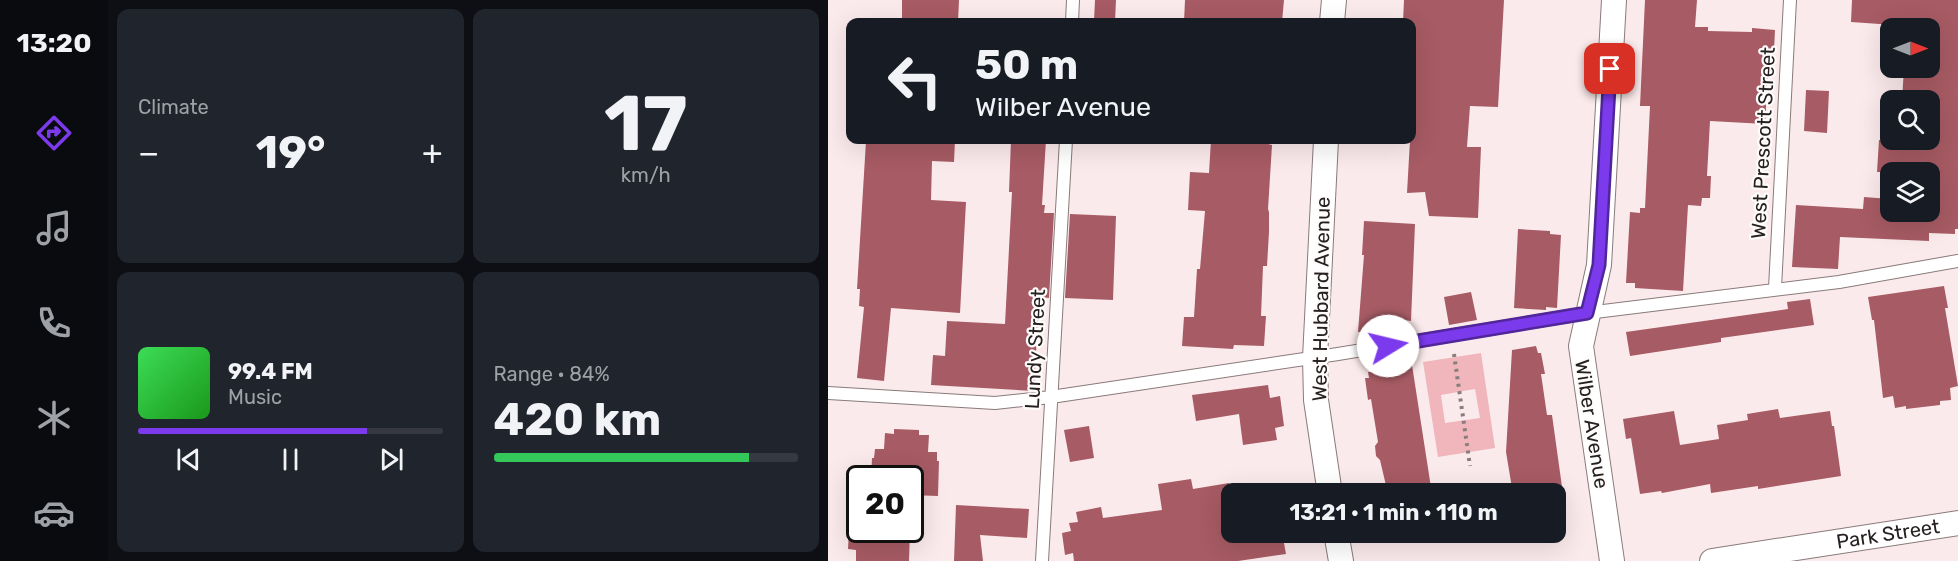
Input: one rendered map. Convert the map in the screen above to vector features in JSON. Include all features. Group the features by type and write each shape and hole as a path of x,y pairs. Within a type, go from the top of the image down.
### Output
{"street":[{"path":"1332,18 1334,0"},
{"name":"Wilber Avenue","path":"1612,561 1581,346 1599,265 1614,0"},
{"name":"West Hubbard Avenue","path":"1326,144 1315,358 1316,400 1328,483"},
{"name":"Park Street","path":"1712,561 1958,523"},
{"path":"1338,543 1341,561"}],"lane":[{"path":"1072,18 1073,0"},
{"name":"West Prescott Street","path":"1775,288 1790,0"},
{"name":"Lundy Street","path":"1042,561 1066,144"},
{"path":"828,393 995,403 1051,397 1315,358 1587,313 1775,288 1839,282 1958,261"}],"path":[{"path":"1451,335 1470,466"}],"shaded area":[{"path":"1481,353 1495,448 1438,457 1423,362","holes":["1475,389 1480,418 1445,423 1441,395"]}],"building":[{"path":"902,0 959,0 958,18 902,18"},
{"path":"1095,0 1116,0 1115,18 1094,18"},
{"path":"1185,0 1284,0 1282,18 1184,18"},
{"path":"1404,0 1504,0 1498,107 1470,106 1467,147 1481,147 1478,218 1429,216 1425,192 1407,193 1410,144 1416,144 1416,18 1403,18"},
{"path":"1645,0 1697,0 1695,27 1708,27 1708,31 1752,32 1752,28 1775,30 1773,71 1768,71 1765,124 1710,121 1707,176 1711,176 1710,198 1702,198 1701,206 1688,205 1683,291 1635,288 1635,283 1626,283 1630,212 1640,213 1640,208 1645,208 1650,106 1640,106"},
{"path":"1852,0 1958,0 1958,229 1955,229 1955,234 1929,233 1929,241 1840,237 1838,269 1792,267 1796,205 1863,209 1864,197 1880,198 1880,222 1940,222 1940,162 1880,162 1880,172 1877,172 1879,140 1880,150 1940,150 1940,90 1903,90 1903,78 1940,78 1940,18 1880,18 1880,24 1851,22"},
{"path":"1806,90 1829,91 1827,133 1804,131"},
{"path":"866,144 955,144 954,162 932,161 931,200 966,202 960,313 891,308 884,381 857,378 864,307 859,306 860,289 857,289"},
{"path":"1011,144 1046,144 1042,205 1045,205 1044,213 1054,213 1049,298 1039,297 1034,391 931,385 933,355 945,356 947,321 1005,324 1012,192 1009,192"},
{"path":"1211,144 1272,145 1267,266 1263,266 1261,316 1266,316 1264,346 1234,345 1233,349 1182,346 1184,317 1194,317 1197,269 1200,269 1205,211 1188,210 1190,172 1209,173"},
{"path":"1070,214 1116,216 1113,300 1065,298"},
{"path":"1364,221 1415,224 1411,321 1403,320 1403,334 1358,332 1364,255 1362,255"},
{"path":"1518,229 1550,231 1550,234 1561,235 1557,308 1546,307 1546,310 1514,308"},
{"path":"1944,286 1948,308 1945,308 1958,386 1950,388 1951,400 1940,401 1940,405 1895,408 1893,396 1883,398 1874,320 1872,320 1868,297"},
{"path":"1471,292 1477,320 1449,325 1444,297"},
{"path":"1810,299 1814,325 1721,338 1721,342 1630,356 1626,332 1788,309 1787,302"},
{"path":"1536,346 1538,353 1541,353 1545,374 1541,374 1547,415 1552,415 1561,483 1511,483 1506,452 1512,350"},
{"path":"1412,365 1430,483 1385,483 1380,460 1376,456 1375,446 1378,442 1365,378 1369,378 1368,372"},
{"path":"1268,385 1270,398 1280,396 1284,426 1275,428 1277,440 1243,445 1239,414 1196,421 1192,395"},
{"path":"1778,409 1780,418 1830,411 1841,476 1758,489 1758,486 1711,493 1710,484 1662,493 1661,491 1640,494 1631,438 1626,439 1623,419 1674,411 1680,445 1719,439 1717,425 1748,420 1747,414"},
{"path":"1089,426 1094,458 1070,462 1064,430"},
{"path":"894,429 919,430 919,435 929,435 928,452 937,452 937,461 939,461 938,496 924,496 924,465 872,465 875,449 884,449 885,433 894,434"},
{"path":"1191,479 1193,489 1221,484 1221,543 1284,543 1286,554 1238,561 1074,561 1073,553 1065,555 1062,533 1071,531 1069,523 1078,522 1076,512 1101,507 1103,518 1162,510 1158,484"},
{"path":"956,505 1029,509 1027,538 980,535 983,561 954,561"},
{"path":"848,543 910,543 909,561 856,561 856,550 848,549"}],"route":[{"path":"1388,346 1587,313 1599,265 1610,69"}]}
